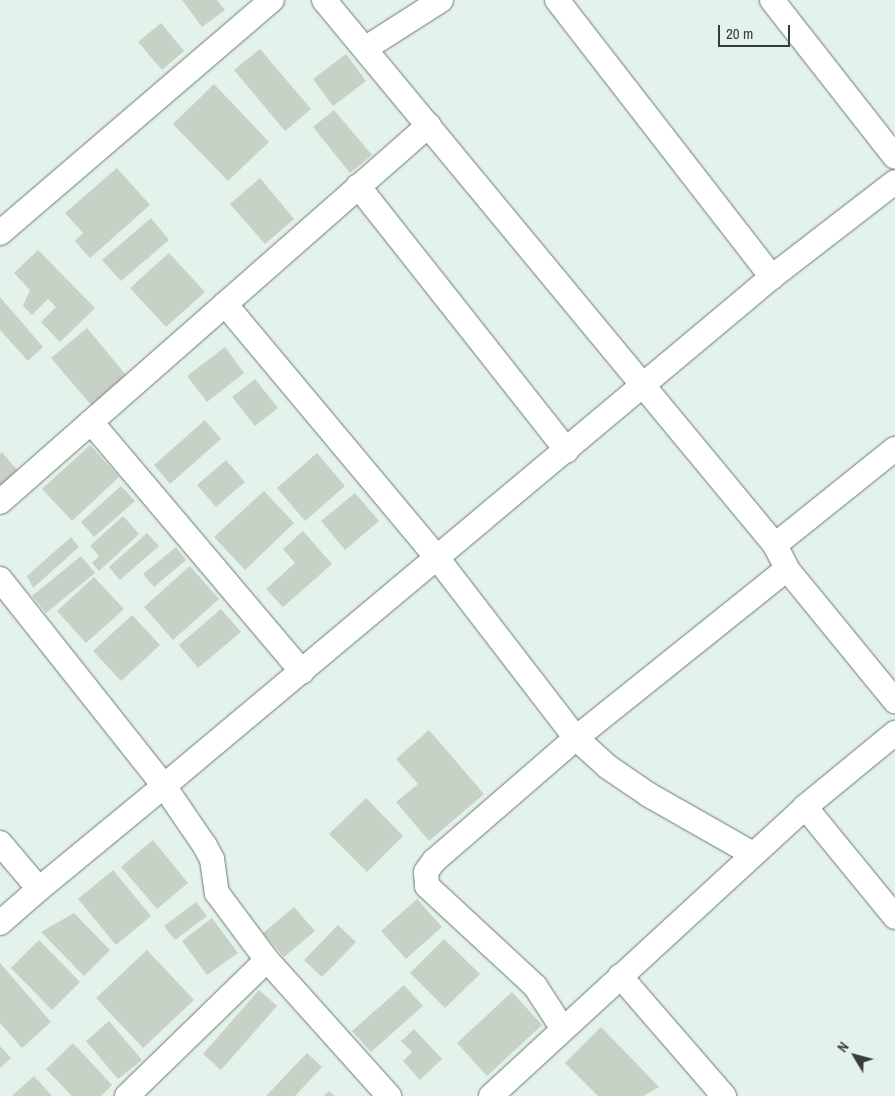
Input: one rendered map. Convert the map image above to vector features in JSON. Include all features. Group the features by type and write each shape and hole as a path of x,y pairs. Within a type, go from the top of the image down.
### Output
{"street":[{"path":"0,233 272,0"},
{"path":"324,0 366,48 643,387 776,545 787,569 895,701"},
{"path":"557,0 772,277"},
{"path":"772,0 895,157"},
{"path":"366,48 428,3"},
{"path":"0,502 429,125"},
{"path":"0,923 39,888 438,559 772,277 895,182"},
{"path":"358,186 567,451"},
{"path":"225,304 438,559 576,738 608,768 641,790 753,854"},
{"path":"91,422 302,672"},
{"path":"776,545 895,449"},
{"path":"563,1029 535,986 426,886 426,872 434,861 576,738 787,569"},
{"path":"0,579 164,786 206,846 212,859 217,893 267,960 389,1096"},
{"path":"491,1096 805,807 895,734"},
{"path":"805,807 895,917"},
{"path":"0,843 39,888"},
{"path":"127,1096 267,960"},
{"path":"620,976 724,1096"}],"building":[{"path":"182,0 217,0 225,10 202,27"},
{"path":"161,23 184,51 162,70 138,42"},
{"path":"260,49 311,109 285,131 234,70"},
{"path":"346,54 366,81 333,106 313,79"},
{"path":"214,84 269,142 228,181 173,124"},
{"path":"334,110 372,155 350,173 313,127"},
{"path":"117,168 150,205 90,258 75,241 83,233 65,213"},
{"path":"260,178 294,219 265,244 230,204"},
{"path":"151,218 169,240 121,281 102,260"},
{"path":"38,250 95,308 60,342 41,322 56,307 48,299 32,315 23,306 30,290 14,273"},
{"path":"169,253 205,292 166,327 130,288"},
{"path":"0,297 43,347 28,361 0,330"},
{"path":"87,328 126,375 91,405 51,358"},
{"path":"225,347 244,373 207,402 187,376"},
{"path":"255,379 278,408 255,426 232,397"},
{"path":"205,420 221,439 170,484 154,465"},
{"path":"90,445 119,477 72,521 42,489"},
{"path":"2,452 18,471 0,487 0,454"},
{"path":"317,453 345,486 305,521 277,488"},
{"path":"226,460 245,482 216,507 197,485"},
{"path":"121,486 135,501 94,537 81,522"},
{"path":"264,491 294,523 245,570 214,537"},
{"path":"355,493 379,521 345,550 321,521"},
{"path":"123,516 139,534 99,571 92,563 99,556 90,546"},
{"path":"303,531 332,564 283,607 266,589 295,563 283,549"},
{"path":"147,533 159,546 120,580 109,567"},
{"path":"71,537 79,547 33,588 27,576"},
{"path":"176,547 186,560 154,587 143,574"},
{"path":"81,556 95,573 46,613 32,596"},
{"path":"190,566 219,599 173,640 144,607"},
{"path":"94,577 124,609 86,643 57,611"},
{"path":"221,609 241,632 198,668 179,645"},
{"path":"132,615 160,645 121,681 93,651"},
{"path":"429,730 484,794 429,841 396,802 418,784 396,759"},
{"path":"366,798 403,836 367,872 329,834"},
{"path":"153,840 188,883 157,909 121,867"},
{"path":"113,870 151,916 116,945 78,899"},
{"path":"417,899 442,927 406,959 381,931"},
{"path":"196,902 207,916 175,940 164,926"},
{"path":"294,907 315,931 284,957 263,933"},
{"path":"74,913 110,950 84,976 41,932"},
{"path":"212,918 238,953 207,975 182,941"},
{"path":"338,925 356,942 322,977 304,960"},
{"path":"444,939 480,974 445,1008 410,973"},
{"path":"39,940 80,982 52,1010 11,968"},
{"path":"147,950 194,1000 143,1048 96,998"},
{"path":"0,963 51,1022 22,1048 0,1023"},
{"path":"404,985 423,1006 371,1052 352,1031"},
{"path":"259,990 277,1006 221,1070 203,1054"},
{"path":"512,992 542,1025 487,1076 457,1043"},
{"path":"109,1021 142,1060 118,1079 86,1041"},
{"path":"601,1027 659,1087 643,1096 598,1096 565,1063"},
{"path":"414,1029 442,1059 420,1080 403,1061 412,1052 401,1041"},
{"path":"73,1043 112,1085 101,1096 72,1096 46,1069"},
{"path":"0,1046 11,1058 0,1068"},
{"path":"307,1053 322,1067 295,1096 266,1096"},
{"path":"34,1076 52,1096 12,1096"},
{"path":"329,1091 335,1096 324,1096"}]}
